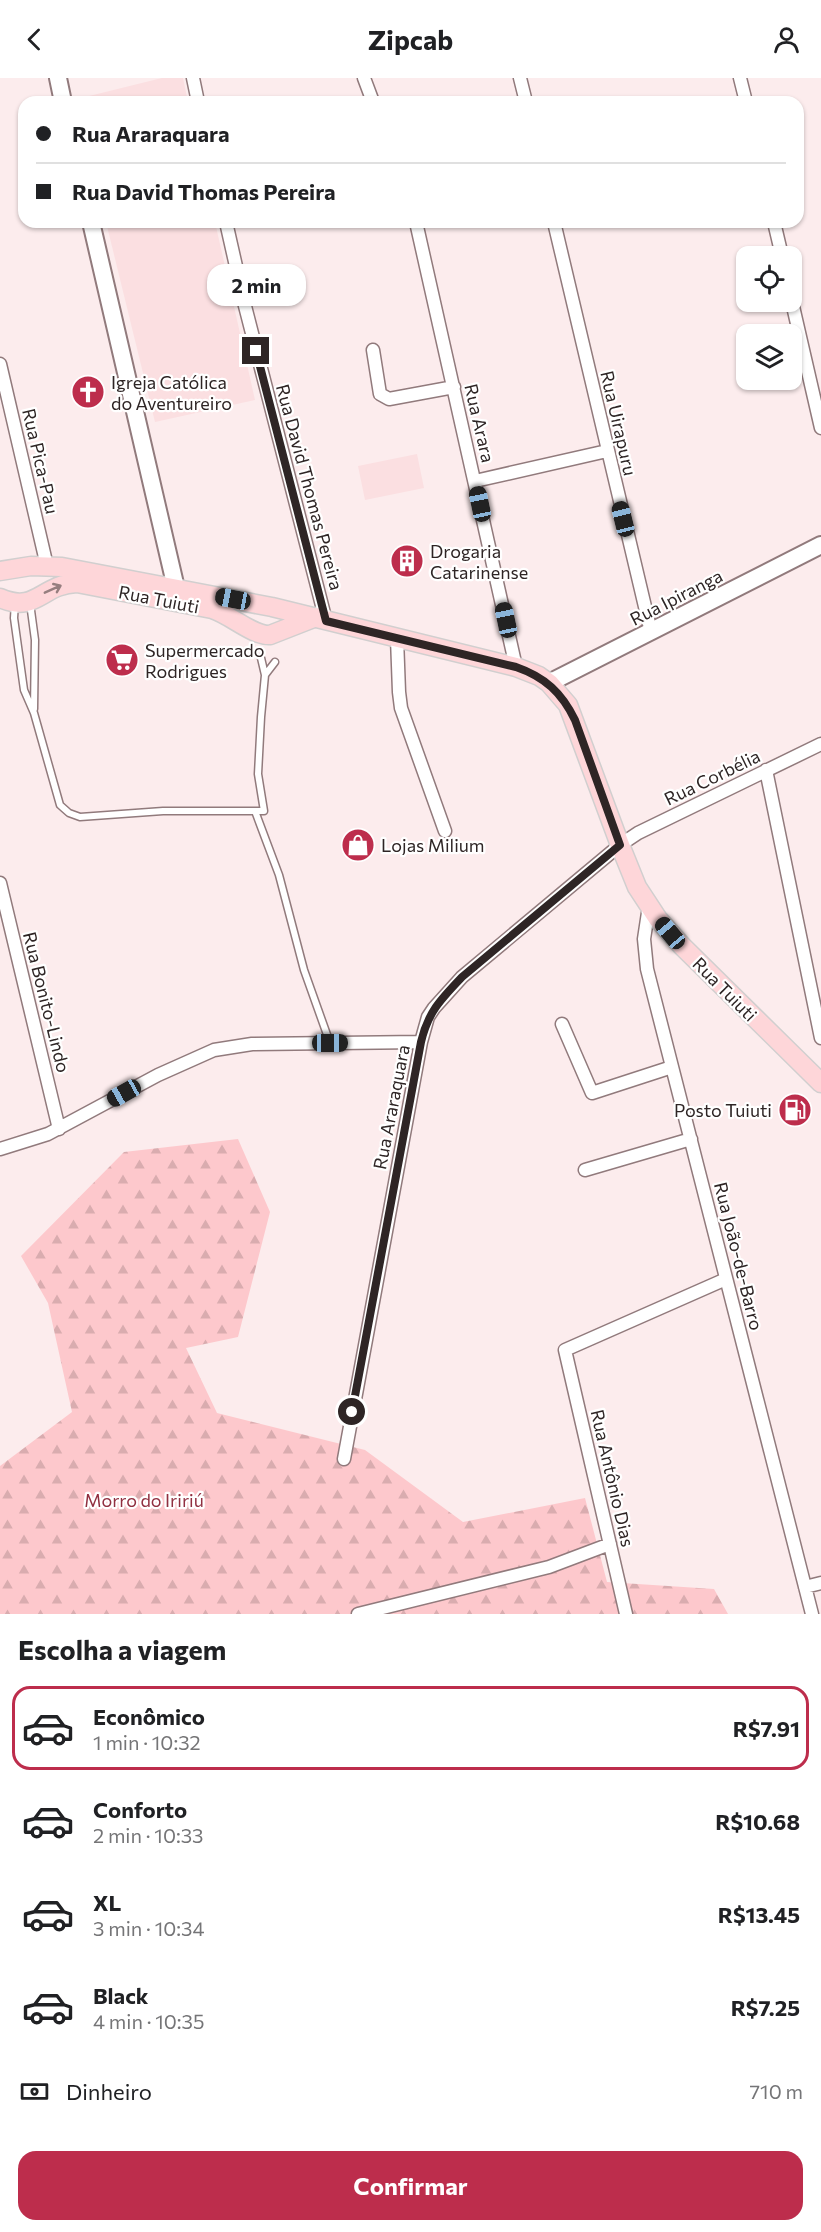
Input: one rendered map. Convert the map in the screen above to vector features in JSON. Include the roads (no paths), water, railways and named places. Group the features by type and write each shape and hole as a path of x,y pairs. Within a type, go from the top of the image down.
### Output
{"main road":[{"name":"Rua Tuiuti","path":"6,570 47,566 82,570 272,607 516,667 539,676 549,683 568,705 620,845 637,887 649,906 682,946 821,1083"},
{"path":"6,570 7,588 15,601"},
{"name":"Rua Tuiuti","path":"15,601 65,584 77,583 212,609 232,617 256,633 270,635"},
{"path":"270,635 276,622 272,607"},
{"path":"270,635 321,619"}],"street":[{"path":"58,78 62,96"},
{"path":"193,78 197,96"},
{"path":"364,78 372,96"},
{"path":"520,78 524,96"},
{"path":"740,78 744,96"},
{"path":"92,228 176,588"},
{"name":"Rua David Thomas Pereira","path":"227,228 321,619"},
{"name":"Rua Arara","path":"417,228 516,667"},
{"name":"Rua Uirapuru","path":"555,228 651,632"},
{"path":"775,228 780,246"},
{"path":"794,312 821,428"},
{"path":"373,350 380,394 384,398 454,387"},
{"name":"Rua Pica-Pau","path":"0,364 47,566"},
{"path":"475,481 607,451"},
{"name":"Rua Ipiranga","path":"549,683 821,545"},
{"path":"397,638 401,708 445,831"},
{"name":"Rua Corbélia","path":"620,845 638,833 821,744"},
{"path":"766,770 821,1038"},
{"name":"Rua Araraquara","path":"344,1459 421,1042 428,1017 462,977 620,845"},
{"name":"Rua Bonito-Lindo","path":"0,883 59,1129"},
{"name":"Rua João-de-Barro","path":"649,906 644,939 645,956 812,1614"},
{"path":"562,1024 591,1094 672,1067"},
{"path":"0,1149 33,1140 59,1129 158,1075 214,1050 252,1044 421,1042"},
{"path":"585,1170 691,1139"},
{"name":"Rua Antônio Dias","path":"626,1614 565,1350 726,1279"},
{"path":"358,1614 549,1567 610,1544"},
{"path":"805,1587 821,1583"}],"lane":[{"path":"15,601 35,640 34,713"},
{"path":"15,601 14,618 24,690 34,713 60,805 69,813 80,817 163,811 264,811 258,774 265,675 261,658"},
{"path":"265,675 275,662"},
{"path":"255,811 279,875 304,970 330,1043"}],"place":[{"name":"Igreja Católica do Aventureiro","path":"88,392"},
{"name":"Drogaria Catarinense","path":"407,561"},
{"name":"Supermercado Rodrigues","path":"122,660"},
{"name":"Lojas Milium","path":"358,845"},
{"name":"Posto Tuiuti","path":"795,1110"}],"park label":[{"name":"Morro do Iririú","path":"144,1500"}]}
